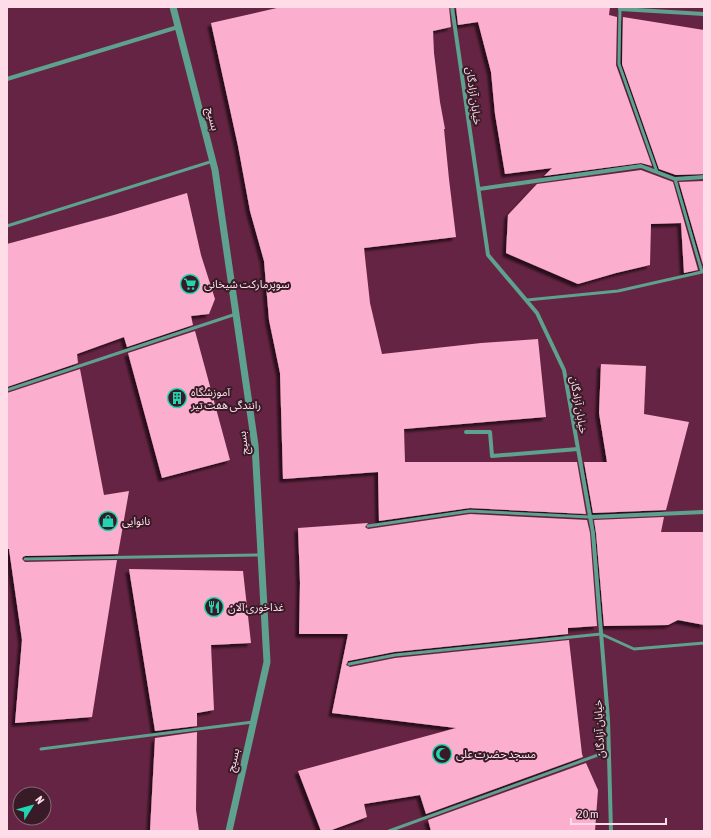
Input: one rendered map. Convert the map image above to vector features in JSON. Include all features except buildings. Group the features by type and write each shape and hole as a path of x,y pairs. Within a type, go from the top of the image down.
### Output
{"street":[{"name":"بسیج","path":"173,7 215,170 255,445 267,662 229,831"},
{"name":"خیابان آزادگان","path":"452,7 488,255 537,313 564,370 593,533 608,719 611,831"},
{"path":"620,8 704,14"},
{"path":"7,79 178,27"},
{"path":"479,189 641,166 675,179 704,177"},
{"path":"466,432 490,432 492,456 578,449"},
{"path":"590,518 704,512"}],"lane":[{"path":"620,8 619,64 657,172"},
{"path":"7,226 213,160"},
{"path":"527,300 618,291 702,272 675,179"},
{"path":"7,390 236,314"},
{"path":"368,526 470,511 590,518"},
{"path":"24,559 261,555"},
{"path":"349,664 395,655 601,634 634,649 704,643"},
{"path":"41,749 253,722"},
{"path":"389,831 397,830 609,751"}],"place":[{"name":"سوپرمارکت شیخانی","path":"190,284"},
{"name":"آموزشگاه رانندگی هفت تیر","path":"177,398"},
{"name":"نانوایی","path":"108,521"},
{"name":"غذاخوری آلان","path":"214,607"},
{"name":"مسجد حضرت علی","path":"442,754"}]}
